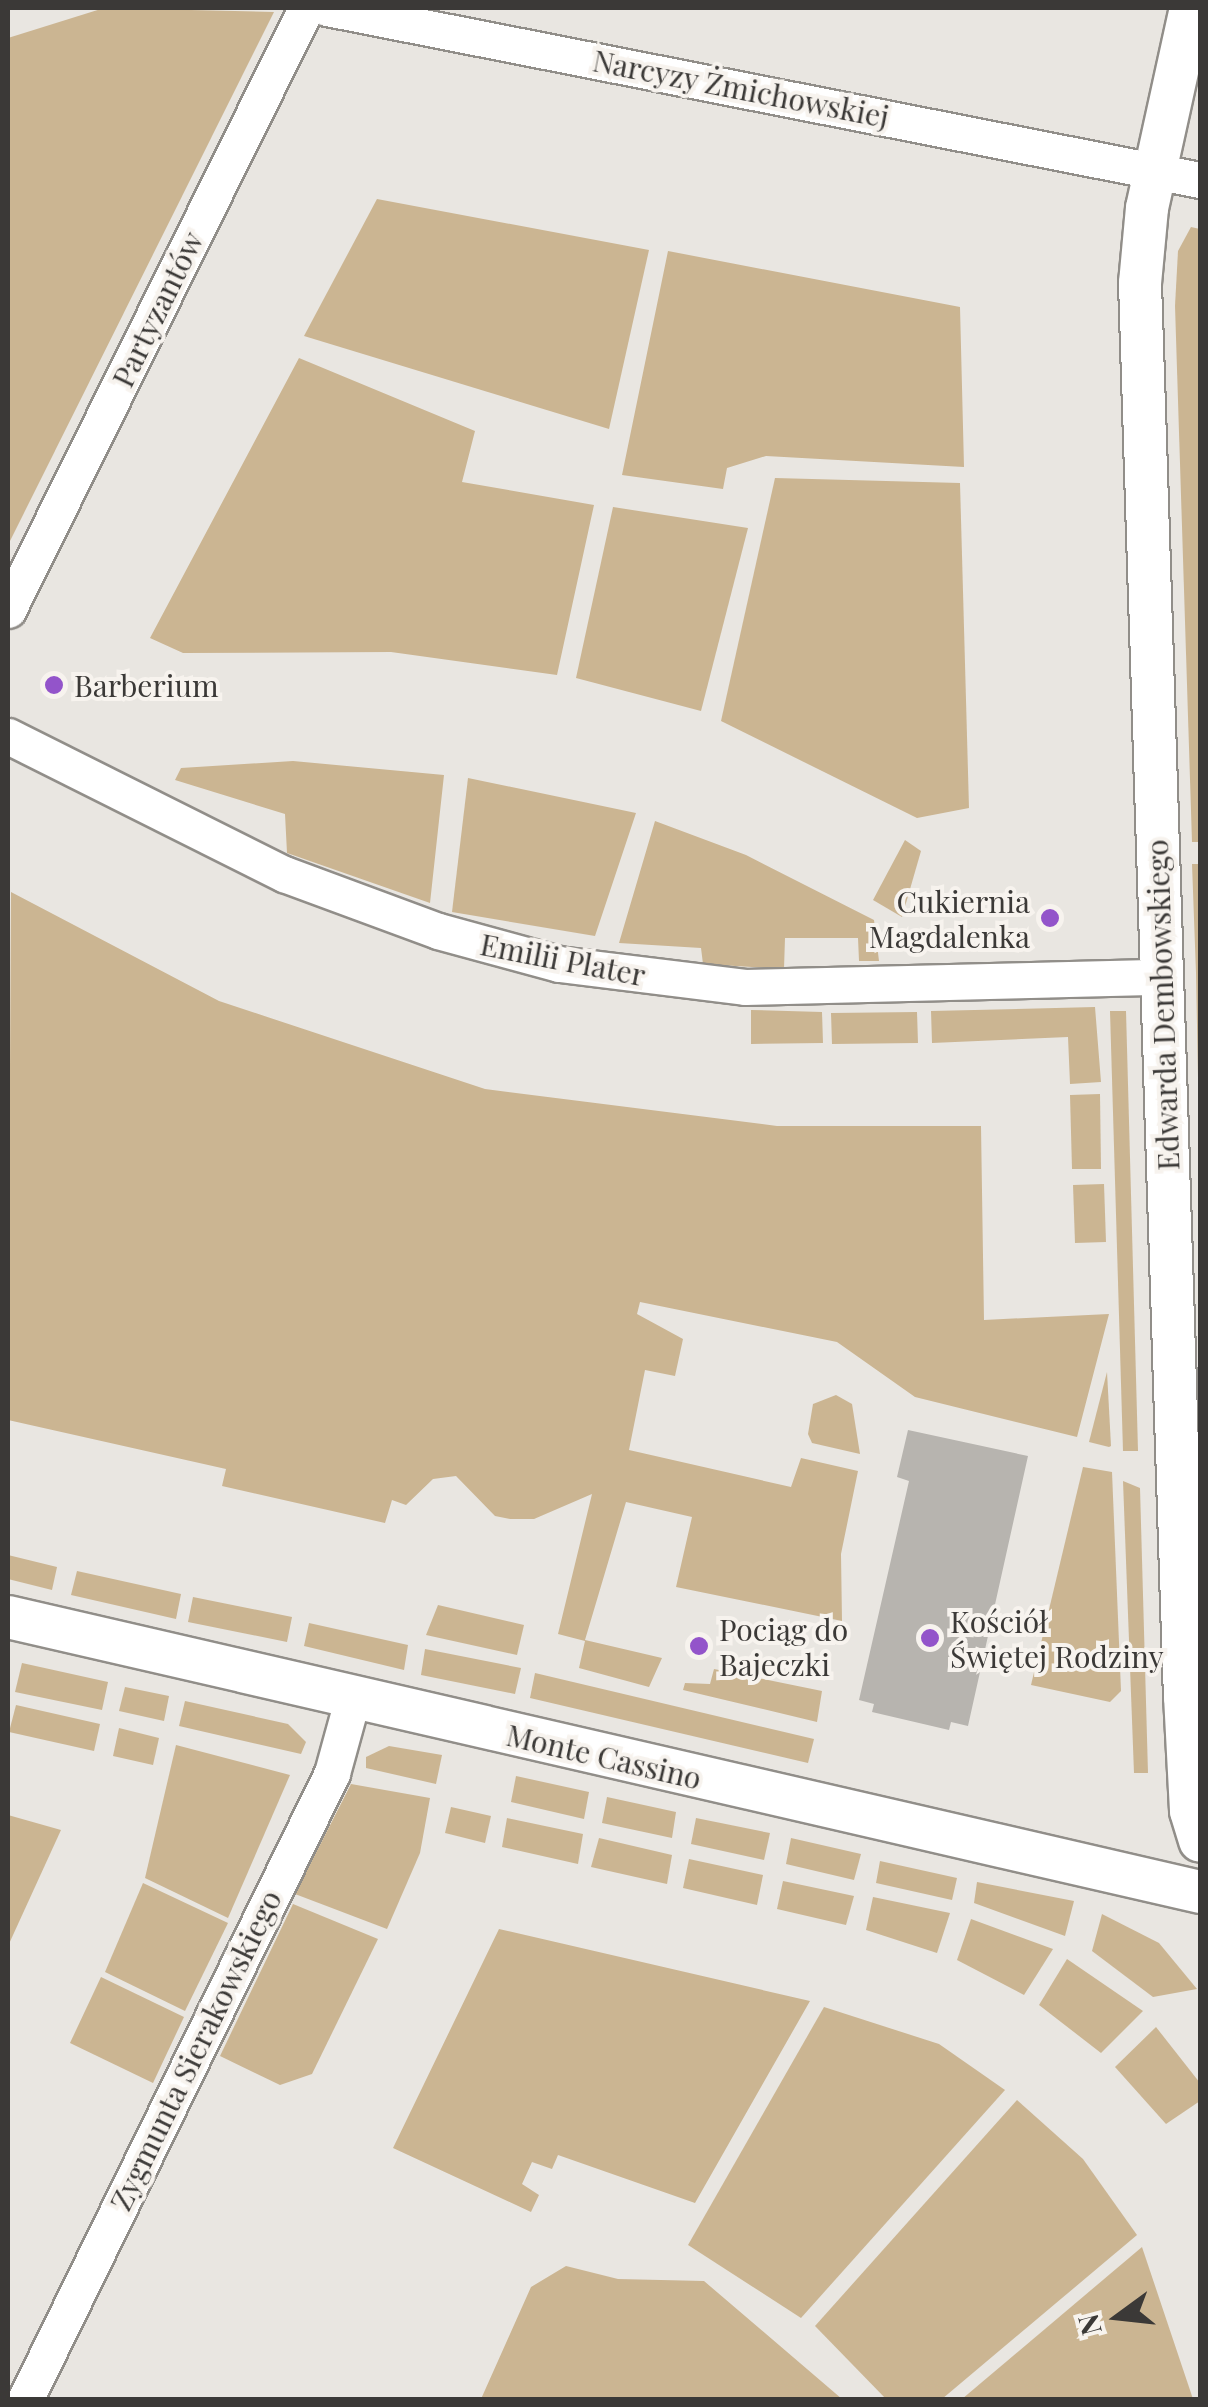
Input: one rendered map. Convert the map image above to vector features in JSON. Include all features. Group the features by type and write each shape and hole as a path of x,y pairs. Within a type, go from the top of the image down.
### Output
{"street":[{"name":"Partyzantów","path":"8,610 306,8"},
{"name":"Narcyzy Żmichowskiej","path":"327,8 1200,180"},
{"name":"Edwarda Dembowskiego","path":"1192,8 1154,168 1140,284 1190,1797 1200,1841"},
{"name":"Emilii Plater","path":"8,736 284,874 438,931 559,964 745,987 1161,977"},
{"name":"Monte Cassino","path":"8,1616 1200,1892"},
{"name":"Zygmunta Sierakowskiego","path":"25,2400 332,1773 353,1697"}],"shaded area":[{"path":"104,8 274,12 8,545 8,38"},
{"path":"377,199 649,250 609,429 304,336"},
{"path":"1191,227 1200,229 1200,842 1192,842 1175,306 1178,251"},
{"path":"668,251 960,307 964,467 766,456 727,468 723,489 622,475"},
{"path":"299,358 475,431 462,482 594,505 557,675 391,652 183,653 150,638"},
{"path":"775,478 960,483 969,808 917,818 721,721"},
{"path":"613,507 748,528 701,711 576,678"},
{"path":"293,761 444,775 430,903 287,853 285,814 175,780 181,768"},
{"path":"468,778 636,813 595,936 452,912"},
{"path":"655,821 746,855 874,920 879,961 859,961 858,938 785,938 784,969 703,964 701,948 619,943"},
{"path":"905,840 921,851 902,917 873,900"},
{"path":"1192,864 1200,864 1200,1184 1196,973"},
{"path":"11,892 219,1001 485,1089 777,1126 981,1126 984,1320 1109,1314 1077,1437 915,1397 837,1342 640,1302 637,1314 683,1339 675,1376 645,1370 629,1450 791,1487 801,1458 858,1471 841,1554 842,1621 676,1587 692,1517 626,1502 585,1640 662,1658 649,1687 579,1668 585,1641 558,1634 592,1494 534,1519 510,1519 495,1516 456,1476 433,1479 406,1505 392,1500 385,1523 222,1486 226,1469 8,1420"},
{"path":"1095,1007 1101,1082 1070,1084 1068,1037 932,1043 931,1011"},
{"path":"751,1010 822,1012 823,1043 751,1044"},
{"path":"1110,1011 1126,1011 1138,1451 1123,1451"},
{"path":"917,1012 918,1043 832,1044 831,1013"},
{"path":"1100,1094 1101,1169 1072,1169 1070,1095"},
{"path":"1104,1184 1106,1242 1075,1243 1073,1185"},
{"path":"1107,1372 1111,1446 1109,1447 1089,1442"},
{"path":"836,1395 852,1404 860,1454 812,1443 808,1434 813,1404"},
{"path":"1083,1467 1112,1472 1121,1691 1110,1702 1031,1685"},
{"path":"1123,1481 1140,1488 1148,1773 1134,1773"},
{"path":"8,1555 57,1567 52,1590 8,1579"},
{"path":"77,1571 181,1594 176,1619 71,1595"},
{"path":"193,1597 292,1617 287,1642 188,1622"},
{"path":"438,1605 524,1625 517,1655 426,1635"},
{"path":"309,1623 408,1645 404,1670 304,1646"},
{"path":"425,1649 521,1668 515,1694 421,1675"},
{"path":"22,1663 108,1682 102,1710 15,1692"},
{"path":"714,1669 822,1691 817,1722 683,1690 685,1683 710,1684"},
{"path":"535,1673 814,1739 808,1763 530,1698"},
{"path":"125,1687 169,1696 164,1721 119,1711"},
{"path":"185,1701 288,1724 306,1742 301,1754 179,1726"},
{"path":"16,1705 100,1724 94,1751 9,1732"},
{"path":"119,1728 159,1738 153,1765 113,1756"},
{"path":"176,1745 290,1775 228,1918 145,1878"},
{"path":"389,1746 442,1755 436,1784 366,1768 366,1757"},
{"path":"516,1776 589,1792 584,1819 511,1802"},
{"path":"351,1784 430,1798 420,1853 387,1929 295,1894"},
{"path":"607,1797 676,1812 672,1838 602,1823"},
{"path":"451,1807 491,1816 485,1843 445,1833"},
{"path":"8,1815 61,1830 8,1946"},
{"path":"507,1818 583,1834 578,1864 502,1847"},
{"path":"696,1818 770,1833 764,1860 691,1844"},
{"path":"599,1838 672,1855 667,1884 591,1867"},
{"path":"791,1838 861,1854 854,1880 786,1864"},
{"path":"689,1859 763,1875 757,1905 683,1888"},
{"path":"880,1861 957,1878 952,1900 876,1883"},
{"path":"783,1881 854,1896 846,1925 777,1909"},
{"path":"977,1882 1074,1901 1065,1936 974,1903"},
{"path":"143,1883 228,1923 185,2011 105,1972"},
{"path":"873,1897 950,1913 937,1953 866,1930"},
{"path":"293,1904 378,1939 312,2074 280,2085 220,2056"},
{"path":"1102,1914 1159,1943 1197,1989 1153,1997 1092,1951"},
{"path":"971,1919 1053,1949 1024,1995 957,1960"},
{"path":"499,1929 810,2001 695,2203 558,2155 552,2169 532,2162 522,2184 539,2195 531,2212 393,2148"},
{"path":"1067,1959 1143,2011 1101,2053 1039,2005"},
{"path":"101,1977 184,2017 153,2083 70,2043"},
{"path":"824,2007 939,2044 1005,2090 801,2318 688,2245"},
{"path":"1156,2027 1200,2083 1200,2101 1166,2124 1115,2067"},
{"path":"1017,2100 1083,2159 1137,2235 942,2399 886,2399 815,2326"},
{"path":"1142,2247 1193,2399 962,2399"},
{"path":"566,2266 618,2279 704,2281 842,2399 481,2399 531,2287"}],"building":[{"name":"Kościół Świętej Rodziny","path":"908,1430 1028,1456 968,1726 951,1722 949,1730 872,1712 874,1704 859,1700 909,1481 897,1477"}],"place":[{"name":"Barberium","path":"54,685"},
{"name":"Cukiernia Magdalenka","path":"1050,918"},
{"name":"Kościół Świętej Rodziny","path":"930,1638"},
{"name":"Pociąg do Bajeczki","path":"699,1646"}]}
